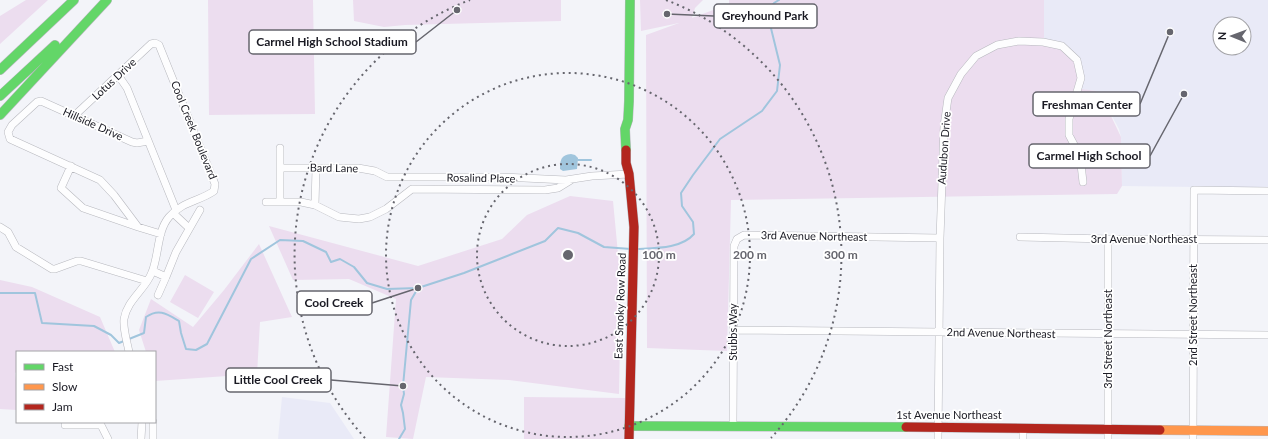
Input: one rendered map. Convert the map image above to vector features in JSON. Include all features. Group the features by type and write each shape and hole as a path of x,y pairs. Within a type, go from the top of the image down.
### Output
{"main road":[{"path":"0,63 74,0"},
{"path":"0,70 74,0"},
{"path":"0,96 104,0"},
{"path":"0,115 107,0"},
{"name":"East Smoky Row Road","path":"629,439 634,227 630,174 626,163 625,129 628,120 630,0"},
{"name":"1st Avenue Northeast","path":"629,426 1108,429 1193,435 1268,431"}],"street":[{"name":"Audubon Drive","path":"938,439 940,238 944,126 948,98 961,74 976,56 997,45 1019,41 1043,42 1062,46 1077,60 1081,78 1069,119 1069,135 1080,156 1083,182"},
{"name":"Lotus Drive","path":"74,116 152,44 155,43"},
{"name":"Cool Creek Boulevard","path":"129,351 124,329 124,319 128,308 153,271 161,234 166,222 182,205 211,193 215,188 215,184 159,44 155,43"},
{"path":"118,75 127,88 174,212 189,228"},
{"name":"Hillside Drive","path":"71,166 10,139 8,136 8,129 39,101 45,102 132,142 137,143 148,141"},
{"path":"280,148 280,202"},
{"path":"138,227 104,183 71,166 61,188 83,208 138,227 161,234"},
{"name":"Bard Lane","path":"280,168 358,168 375,171 387,177"},
{"path":"266,202 301,202 315,205 316,168"},
{"name":"Rosalind Place","path":"387,177 501,177 566,180 612,174 630,174"},
{"name":"Rosalind Place","path":"315,205 340,217 358,219 370,217 386,209 412,189 545,190 558,188 574,179"},
{"name":"2nd Street Northeast","path":"1193,435 1194,190 1268,191"},
{"path":"158,295 176,252 200,210"},
{"path":"0,227 8,232 16,247 52,269 81,261 147,281"},
{"name":"3rd Avenue Northeast","path":"738,239 744,235 940,238"},
{"name":"3rd Avenue Northeast","path":"1020,237 1268,240"},
{"name":"Stubbs Way","path":"733,426 734,246 738,239"},
{"name":"3rd Street Northeast","path":"1108,239 1108,439"},
{"path":"153,271 166,277"},
{"name":"2nd Avenue Northeast","path":"734,330 1268,335"},
{"path":"141,439 142,423"},
{"path":"153,423 153,439"},
{"path":"65,425 101,425 108,439"},
{"path":"1022,439 1023,428"}],"shaded area":[{"path":"26,0 48,0 0,44 0,16"},
{"path":"208,0 313,0 315,114 209,115"},
{"path":"353,0 561,0 561,21 405,25 384,27 354,21"},
{"path":"640,0 703,0 695,8 692,18 729,4 729,0 1044,0 1044,39 1055,41 1076,54 1082,69 1082,89 1096,91 1102,97 1121,137 1122,186 1117,194 731,200 727,351 647,348 646,35 679,23 641,31"},
{"path":"1044,0 1268,0 1268,188 1122,186 1121,137 1119,129 1102,98 1096,91 1082,89 1083,74 1044,39"},
{"path":"570,196 613,201 621,285 619,394 509,380 426,377 413,439 386,437 396,299 349,279 293,280 269,226 418,266 502,239 527,215"},
{"path":"259,244 292,317 260,322 257,374 156,381 156,351 146,351 139,330 151,299 193,327 224,290"},
{"path":"185,275 214,292 198,318 170,302"},
{"path":"0,280 32,287 100,317 115,351 16,351 16,410 0,409"},
{"path":"282,397 330,403 354,439 278,439"},
{"path":"524,397 626,398 626,439 524,439"}],"water":[{"path":"571,154 578,158 577,169 563,171 560,169 562,158"}],"waterway":[{"path":"636,249 659,248 675,245 689,239 694,234 693,222 682,206 681,193 720,139 762,111 777,91 780,65 767,12 774,3 779,0"},
{"path":"578,160 591,160"},
{"path":"0,293 35,293 42,323 94,326 111,335 119,343 144,333 146,317 159,312 163,313 179,321 186,349 196,350 207,344 251,259 280,240 303,241 326,252 331,262 340,259 354,267 367,283 387,289 418,288 464,273 545,241 558,228 578,233 604,247 631,249"},
{"path":"399,439 405,429 401,405 404,394 403,386 411,300 418,288"}],"traffic: fast":[{"path":"0,70 74,0"},
{"path":"0,115 107,0"},
{"path":"626,150 625,129 628,120 629,101 630,0"},
{"path":"0,96 55,45"},
{"path":"629,426 906,427"}],"traffic: slow":[{"path":"1160,430 1268,431"}],"traffic: jam":[{"path":"626,150 626,163 629,174 634,227 629,439"},
{"path":"906,427 1160,430"}],"place":[{"name":"Carmel High School Stadium","path":"457,10"},
{"name":"Greyhound Park","path":"667,14"},
{"name":"Freshman Center","path":"1170,32"},
{"name":"Carmel High School","path":"1184,94"},
{"name":"Cool Creek","path":"418,288"},
{"name":"Little Cool Creek","path":"403,386"}]}
